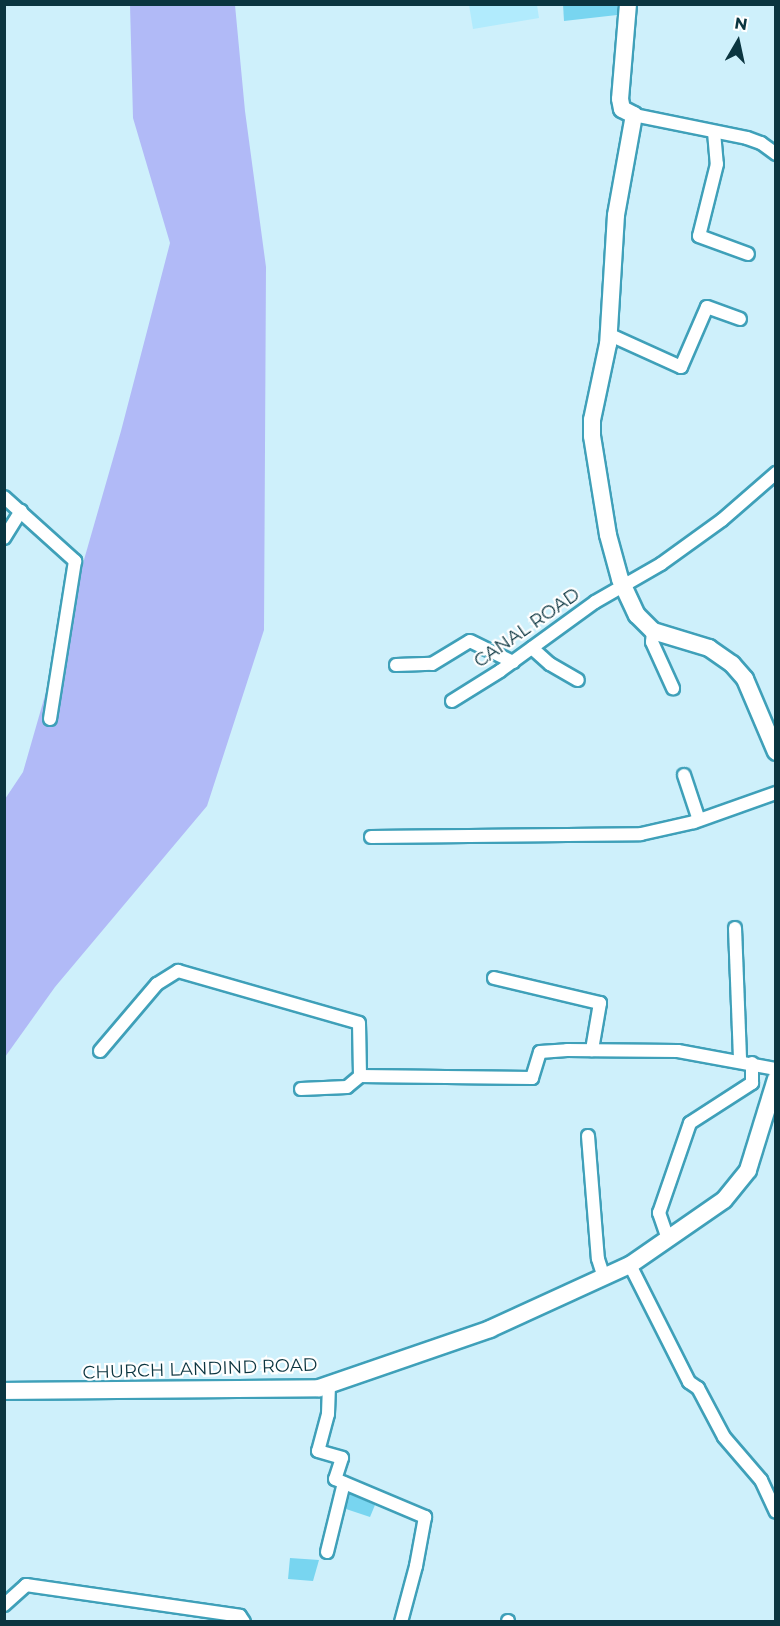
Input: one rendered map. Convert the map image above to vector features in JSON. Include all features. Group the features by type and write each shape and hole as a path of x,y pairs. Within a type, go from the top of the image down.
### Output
{"main road":[{"path":"628,4 620,99 622,109 634,115 616,215 608,334 592,420 592,436 608,535 624,586 637,615 653,631 710,648 732,664 745,679 776,752"},
{"name":"CHURCH LANDIND ROAD","path":"4,1391 319,1388 490,1329 630,1265 724,1200 748,1170 776,1079"}],"street":[{"path":"634,115 761,143 776,154"},
{"path":"714,132 717,164 699,236 748,254"},
{"path":"608,334 681,367 707,307 740,320"},
{"name":"CANAL ROAD","path":"452,701 513,662 596,602 661,564 722,520 776,473"},
{"path":"4,497 75,561 50,719"},
{"path":"4,538 21,511"},
{"path":"653,631 652,642 673,688"},
{"path":"396,665 432,664 470,641 513,662"},
{"path":"532,648 550,664 578,680"},
{"path":"684,776 699,820"},
{"path":"370,837 641,834 699,820 776,793"},
{"path":"668,1239 659,1213 690,1123 752,1083 746,1062 735,928"},
{"path":"100,1052 157,984 178,971 359,1023 360,1076"},
{"path":"494,978 600,1003 592,1050"},
{"path":"301,1089 347,1087 360,1076 532,1078 540,1052 678,1051 776,1069"},
{"path":"588,1136 598,1259 604,1277"},
{"path":"630,1265 689,1382 698,1388 724,1437 761,1480 776,1512"},
{"path":"329,1385 328,1414 318,1451 342,1458 335,1479 425,1517 416,1566 401,1622"},
{"path":"327,1552 344,1483"},
{"path":"4,1605 26,1585 240,1616 244,1622"}],"shaded area":[{"path":"130,5 235,5 245,111 266,267 264,630 207,806 55,987 5,1057 5,799 23,772 121,431 170,243 133,118"},
{"path":"469,5 537,5 539,18 473,29"}],"building":[{"path":"563,4 617,4 617,15 564,21"},
{"path":"350,1494 375,1505 370,1517 346,1509"},
{"path":"290,1558 319,1560 313,1581 288,1579"}]}
